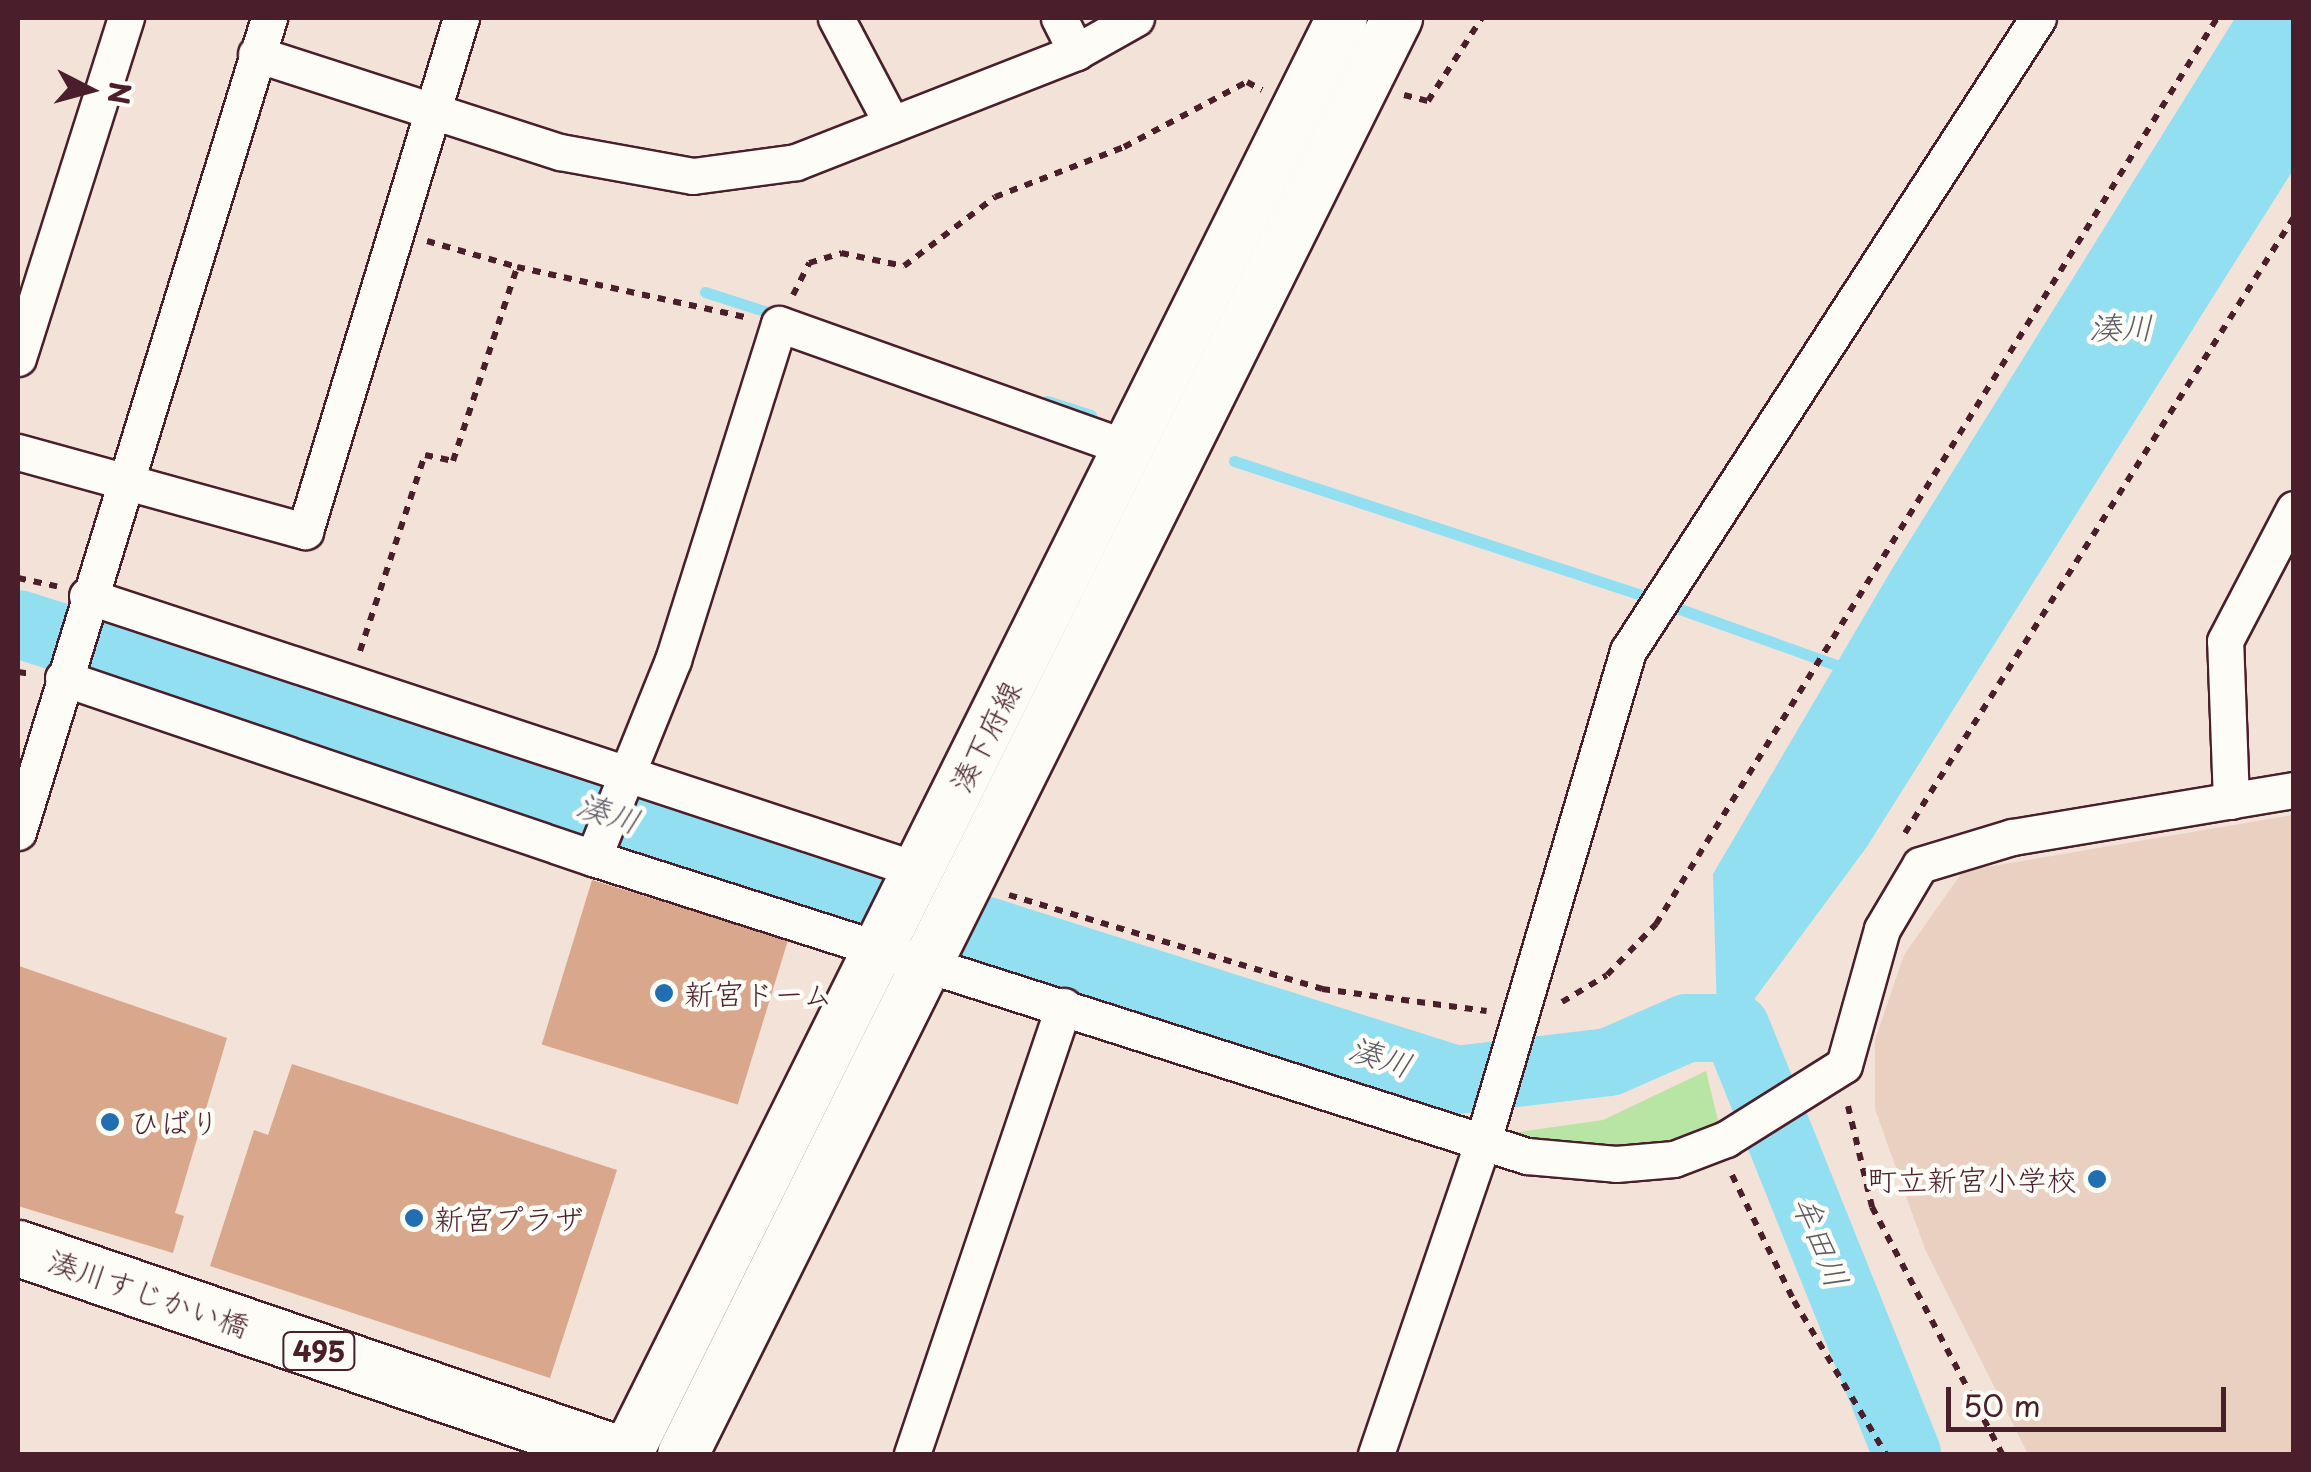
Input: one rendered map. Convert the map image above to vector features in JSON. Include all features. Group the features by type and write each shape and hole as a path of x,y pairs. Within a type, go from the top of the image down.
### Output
{"highway":[{"name":"湊川すじかい橋","path":"18,1248 620,1454"}],"main road":[{"name":"湊下府線","path":"628,1454 1342,18"},
{"name":"湊下府線","path":"683,1454 1397,18"}],"street":[{"path":"18,358 126,18"},
{"path":"18,832 87,596 269,18"},
{"path":"18,452 304,531 461,18"},
{"path":"836,18 892,124"},
{"path":"1060,18 1076,52"},
{"path":"256,54 560,152 693,176 796,162 1076,52 1136,18"},
{"path":"1376,1454 1486,1130 1628,651 2038,18"},
{"path":"593,858 673,660 779,324 1128,448"},
{"path":"2231,801 2225,641 2294,509"},
{"path":"87,596 628,771 918,870"},
{"path":"63,678 877,950 1486,1130 1527,1156 1616,1164 1674,1159 1722,1140 1835,1071 1882,929 1920,865 2012,837 2294,790"},
{"path":"912,1454 1064,1006"}],"path":[{"path":"1364,84 1428,101 1482,18"},
{"path":"967,883 1322,989 1398,1003 1520,1018 1556,1006 1608,974 1656,924 2217,18"},
{"path":"394,232 518,267 779,324 809,263 842,253 904,266 995,197 1124,147 1247,82 1297,110"},
{"path":"1920,865 1901,840 2294,216"},
{"path":"350,681 425,454 453,461 518,267"},
{"path":"1835,1071 1872,1206 2002,1454"},
{"path":"1722,1140 1794,1301 1886,1454"}],"shaded area":[{"name":"町立新宮小学校","path":"2293,815 2293,1454 2028,1454 1925,1249 1875,1109 1875,1040 1904,955 1963,871"}],"green space":[{"path":"1706,1071 1720,1129 1615,1160 1498,1135 1603,1120"}],"water":[{"name":"湊川","path":"2235,18 2293,18 2293,170 1866,848 1718,1048 1713,874 1892,569"}],"building":[{"name":"新宮ドーム","path":"592,880 788,940 738,1104 542,1044"},
{"name":"ひばり","path":"19,966 227,1038 175,1213 184,1216 173,1253 18,1206"},
{"name":"新宮プラザ","path":"292,1064 617,1170 550,1378 210,1266 254,1130 268,1135"}],"waterway":[{"path":"705,292 777,315"},
{"path":"1047,401 1091,415"},
{"path":"1234,461 1651,598"},
{"path":"1677,608 1847,669"},
{"name":"湊川","path":"18,624 1456,1080 1609,1062 1687,1028 1736,1028"},
{"name":"牟田川","path":"1736,1028 1907,1454"}],"place":[{"name":"新宮ドーム","path":"664,993"},
{"name":"ひばり","path":"110,1122"},
{"name":"町立新宮小学校","path":"2097,1179"},
{"name":"新宮プラザ","path":"414,1218"}]}
